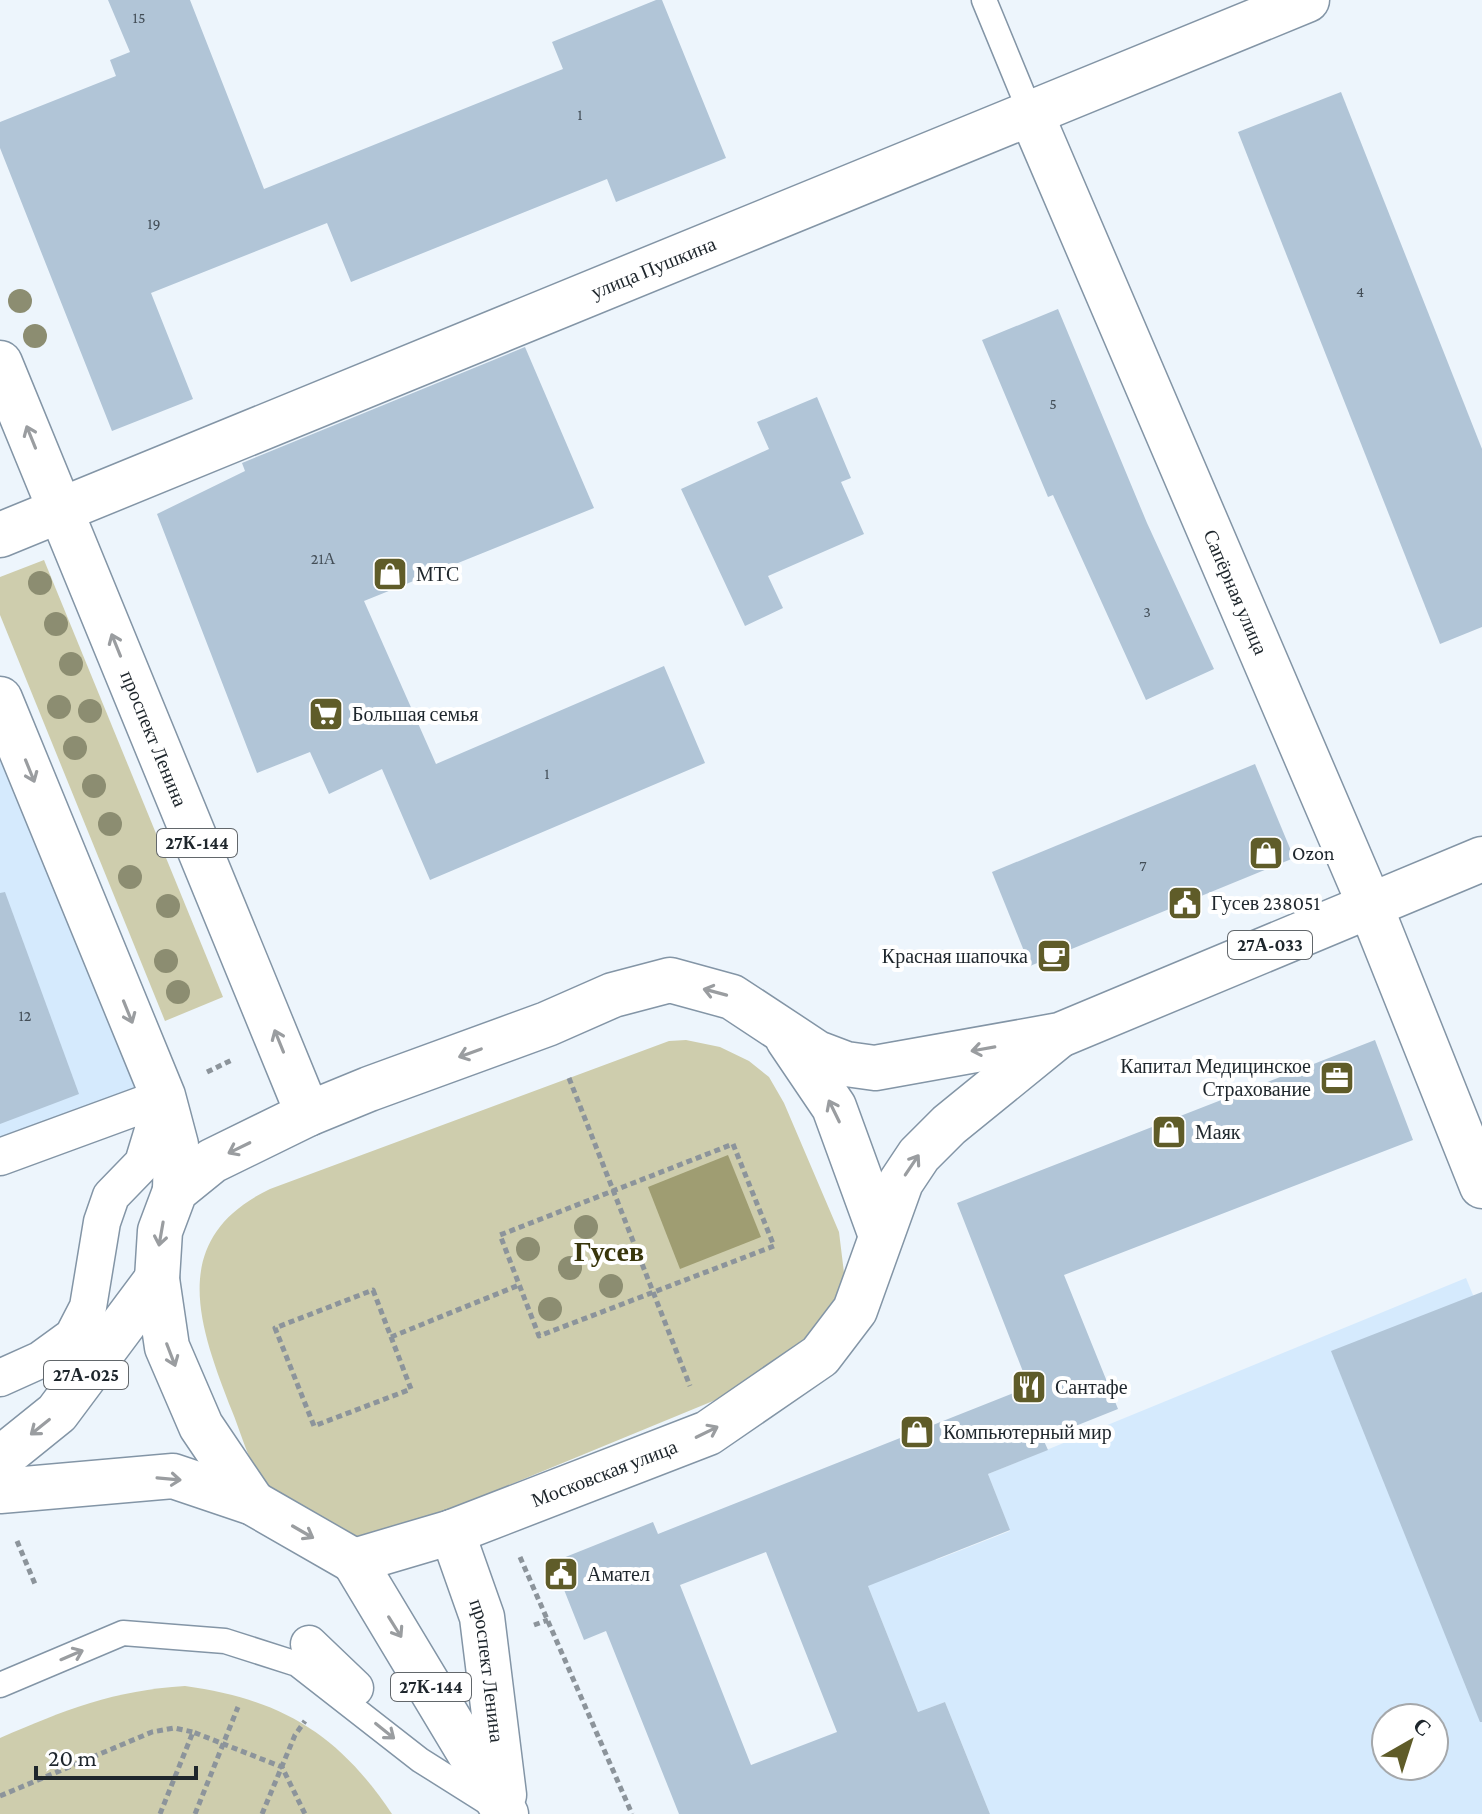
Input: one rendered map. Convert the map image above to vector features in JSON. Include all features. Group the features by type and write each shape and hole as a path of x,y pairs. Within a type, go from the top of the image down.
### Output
{"main road":[{"name":"улица Пушкина","path":"0,535 1307,0"},
{"name":"Сапёрная улица","path":"1031,114 1369,903 1482,1186"},
{"name":"проспект Ленина","path":"0,363 308,1114"},
{"path":"0,699 163,1096 176,1145 175,1191 160,1231 157,1279 167,1347 201,1426 253,1503"},
{"name":"Московская улица","path":"175,1191 212,1161 308,1114 547,1024 613,995 670,980 732,997 817,1053 846,1064 875,1068 1060,1035 1369,903 1482,859"},
{"name":"Московская улица","path":"782,1030 834,1107 881,1236"},
{"name":"Московская улица","path":"354,1561 452,1532 708,1433 808,1365 820,1356 855,1310 901,1182 919,1155 949,1125 1060,1035"},
{"name":"27А-025","path":"0,1459 57,1413 157,1279"},
{"path":"0,1491 173,1476 253,1503 354,1561"},
{"name":"проспект Ленина","path":"452,1532 482,1617 505,1814"},
{"name":"проспект Ленина","path":"354,1561 505,1814"}],"street":[{"path":"0,1157 150,1102 157,1117 143,1163 111,1196 102,1222 88,1307 73,1336 40,1360 0,1378"},
{"path":"309,1644 355,1688"}],"lane":[{"name":"Сапёрная улица","path":"984,0 1031,114"},
{"path":"0,1685 123,1633 225,1641 297,1664 420,1760 505,1814"}],"path":[{"path":"163,1096 277,1036"},
{"path":"569,1078 693,1393"},
{"path":"733,1144 774,1246 539,1336 500,1235 614,1191 733,1144"},
{"path":"391,1337 519,1285"},
{"path":"373,1290 391,1337 411,1389 314,1426 275,1328 373,1290"},
{"path":"501,1512 632,1814"},
{"path":"195,1814 238,1707"},
{"path":"0,1796 152,1732 174,1728 224,1743 282,1767 303,1813"},
{"path":"160,1814 193,1732"},
{"path":"262,1814 295,1735"}],"shaded area":[{"path":"0,742 152,1093 0,1148"},
{"path":"728,1155 761,1237 680,1269 648,1187"},
{"path":"1466,1278 1482,1317 1482,1814 990,1814 945,1702 918,1712 848,1536 916,1509 936,1560 1010,1531 988,1474"}],"green space":[{"path":"44,560 223,997 165,1021 0,615 0,577"},
{"path":"686,1040 720,1047 749,1061 769,1077 784,1103 839,1232 845,1281 842,1303 781,1373 400,1530 352,1539 300,1512 272,1493 248,1454 209,1347 202,1317 200,1287 204,1259 216,1233 237,1209 270,1189 669,1041"},
{"path":"185,1686 250,1700 304,1724 350,1762 392,1814 0,1814 0,1738 90,1703 136,1692"}],"building":[{"path":"108,0 190,0 264,189 563,69 552,42 656,0 662,0 726,158 616,202 607,179 351,282 327,223 151,293 193,399 112,431 0,148 0,122 116,76 110,60 130,52"},
{"path":"1341,92 1482,449 1482,627 1440,644 1238,132"},
{"path":"1058,309 1147,523 1214,669 1146,700 1053,495 1048,497 982,340"},
{"path":"525,347 594,508 364,601 436,764 664,666 705,763 430,880 382,769 329,794 310,752 257,773 157,514 245,471 242,463"},
{"path":"817,397 851,478 841,482 864,534 768,576 783,608 745,626 681,489 769,449 757,422"},
{"path":"1255,764 1294,858 1030,966 992,872"},
{"path":"5,892 79,1094 0,1124 0,893"},
{"path":"1375,1040 1413,1140 1064,1275 1118,1409 1043,1439 1048,1450 988,1474 1010,1530 868,1586 918,1712 945,1702 990,1814 679,1814 606,1631 584,1640 553,1562 653,1522 658,1534 1029,1387 957,1203","holes":["766,1552 837,1732 751,1765 680,1585"]},
{"path":"1482,1292 1482,1722 1480,1722 1331,1351"}],"place":[{"name":"МТС","path":"390,574"},
{"name":"Большая семья","path":"326,714"},
{"name":"Ozon","path":"1266,853"},
{"name":"Гусев 238051","path":"1185,903"},
{"name":"Красная шапочка","path":"1054,956"},
{"name":"Капитал Медицинское Страхование","path":"1337,1078"},
{"name":"Маяк","path":"1169,1132"},
{"name":"Сантафе","path":"1029,1387"},
{"name":"Компьютерный мир","path":"917,1432"},
{"name":"Амател","path":"561,1574"}],"district":[{"name":"Гусев","path":"609,1251"}]}
